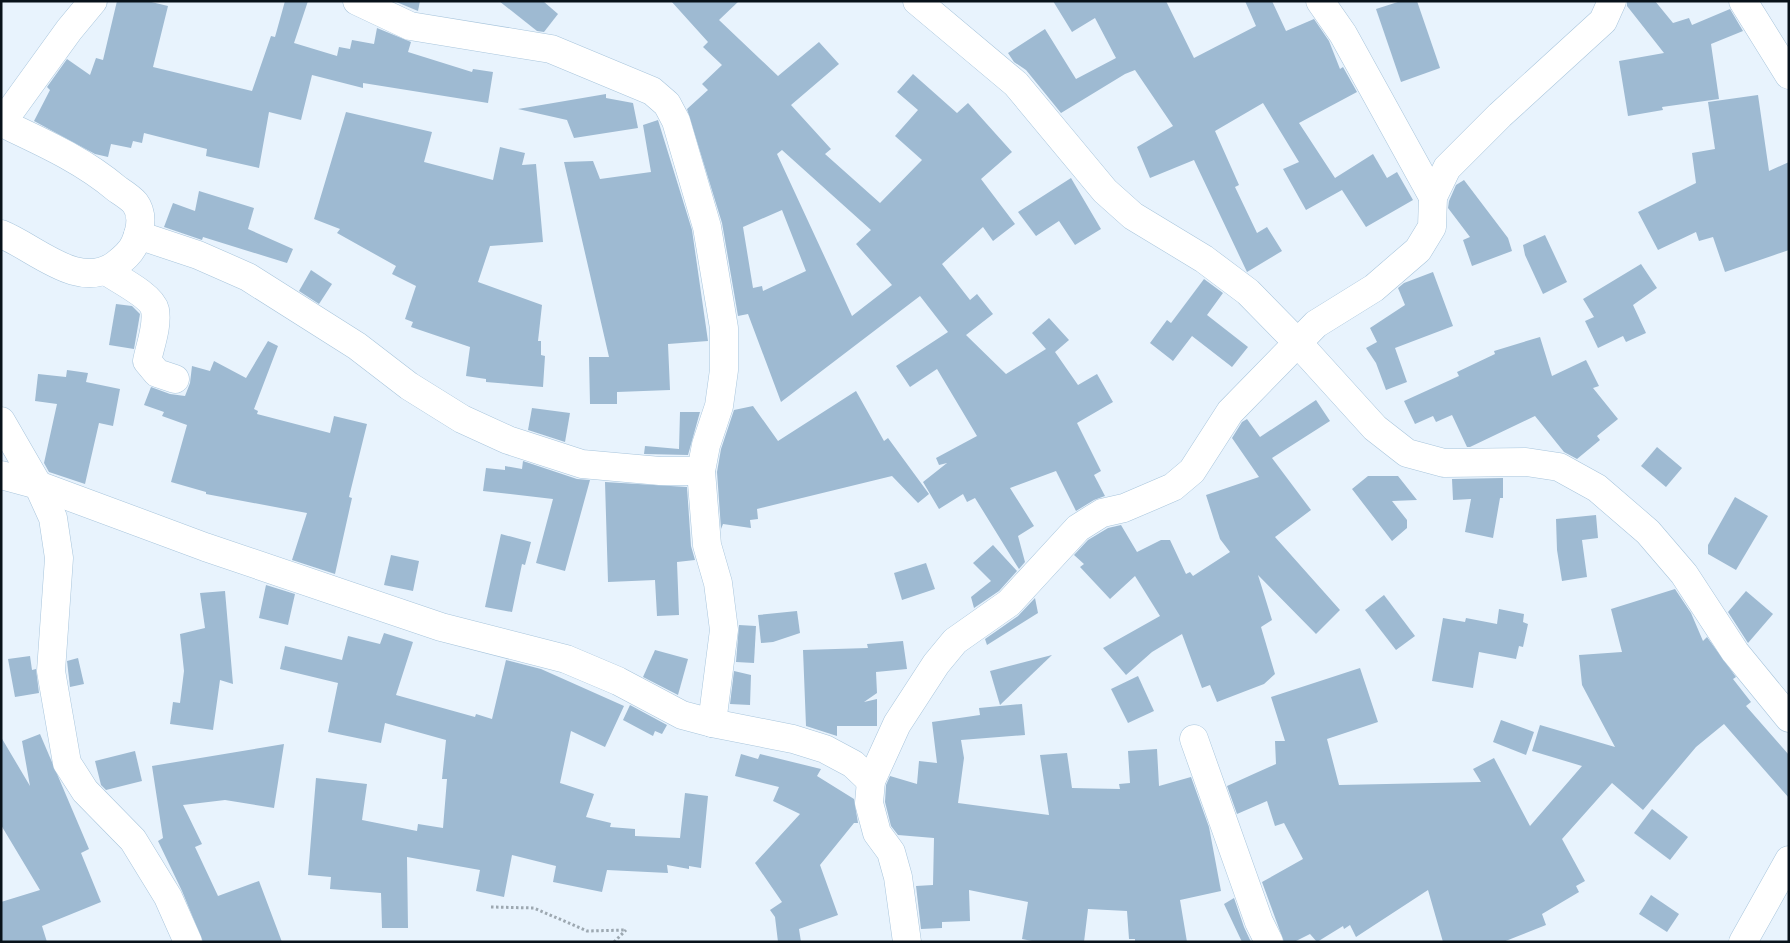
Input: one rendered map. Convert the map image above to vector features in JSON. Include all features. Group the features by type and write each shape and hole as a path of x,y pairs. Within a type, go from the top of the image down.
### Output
{"street":[{"path":"1,234 73,272 91,275 106,271 132,250 138,235 141,218 135,203 107,180 67,154 2,124 69,30 93,1"},
{"path":"357,1 410,26 551,49 652,91 667,104 676,121 707,227 724,328 724,370 719,406 706,445 701,471 707,545 718,583 724,630 712,723"},
{"path":"917,1 1016,84 1105,191 1133,216 1204,259 1248,292 1297,342 1375,428 1407,453 1444,463 1526,462 1559,467 1597,488 1648,532 1684,574 1735,652 1789,718"},
{"path":"1320,1 1343,34 1434,197"},
{"path":"906,942 898,877 891,852 877,833 869,803 871,780 897,724 936,664 955,642 1009,603 1078,528 1102,513 1124,508 1173,487 1192,471 1230,412 1297,342 1316,324 1374,288 1418,250 1432,227 1434,197 1447,168 1500,115 1603,21 1612,1"},
{"path":"1743,1 1789,76"},
{"path":"138,235 198,255 248,277 357,346 409,386 462,418 508,440 582,464 660,471 701,471"},
{"path":"106,271 148,299 155,309 156,320 147,362 157,373 174,379"},
{"path":"1,421 38,485 53,518 59,558 51,671 67,763 86,791 133,840 168,897 188,942"},
{"path":"1,475 38,485 205,547 441,627 566,659 618,681 682,715 793,739 825,749 853,764 871,780"},
{"path":"1194,738 1233,851 1268,942"},
{"path":"1744,942 1789,860"}],"path":[{"path":"491,907 534,908 587,931 626,930 614,942"}],"building":[{"path":"117,1 147,1 168,6 153,67 252,91 271,36 275,37 285,1 308,1 294,43 337,56 339,47 350,49 352,40 374,44 377,28 411,42 408,52 472,72 473,69 493,72 488,103 363,83 363,88 312,75 301,120 269,112 259,168 206,156 207,149 144,133 142,143 133,141 131,148 111,144 108,157 95,154 34,121 50,90 47,87 67,59 90,75 96,58 103,60"},
{"path":"394,1 420,1 418,11"},
{"path":"499,1 543,1 558,14 544,32 537,31"},
{"path":"671,1 739,1 719,20 778,76 819,42 839,64 791,105 831,149 825,154 880,203 922,160 895,136 918,110 897,92 913,74 957,113 968,103 1012,152 981,179 1015,224 993,241 983,227 942,264 970,300 977,294 993,314 966,335 1006,374 1046,349 1032,333 1049,318 1069,340 1055,352 1078,385 1097,374 1113,402 1077,423 1101,471 1094,475 1105,496 1094,500 1076,511 1056,471 1010,488 1034,526 1018,536 1025,562 1019,569 975,498 967,502 963,494 939,509 923,482 947,463 939,465 936,458 977,436 937,369 910,387 896,366 948,332 920,296 781,402 748,314 738,316 722,223 687,109 708,90 702,84 722,65 703,47 708,42","holes":["782,150 871,230 856,244 892,285 852,316 777,154","782,210 806,271 763,291 762,286 753,288 743,227"]},
{"path":"1053,1 1166,1 1194,58 1256,26 1245,1 1272,1 1286,31 1314,19 1329,41 1340,69 1343,67 1357,92 1299,123 1335,178 1373,154 1387,178 1397,172 1413,200 1366,227 1342,190 1306,210 1283,169 1299,162 1263,103 1215,131 1239,185 1235,187 1257,233 1267,227 1282,251 1247,272 1194,160 1150,178 1137,147 1173,126 1135,70 1125,74 1061,113 1026,70 1014,62 1008,53 1045,29 1076,79 1116,58 1095,18 1072,32"},
{"path":"1401,1 1417,1 1440,68 1401,82 1376,9"},
{"path":"1627,1 1655,1 1673,23 1689,18 1692,25 1730,9 1743,31 1711,44 1719,99 1662,107 1663,110 1628,116 1619,61 1664,53 1627,6"},
{"path":"606,94 606,98 633,103 638,128 574,138 567,120 518,109"},
{"path":"1758,95 1769,171 1789,162 1789,250 1725,272 1713,237 1699,241 1696,232 1658,250 1638,212 1696,183 1692,153 1715,149 1708,102"},
{"path":"346,112 432,132 424,162 493,180 500,147 525,153 522,165 536,164 543,242 490,246 478,282 542,305 538,341 541,341 541,355 545,356 543,387 486,382 486,379 466,376 470,347 411,327 413,322 405,319 416,286 392,274 396,266 337,233 340,229 314,219"},
{"path":"658,120 692,230 708,341 668,344 670,390 617,392 617,404 590,404 589,357 609,357 564,162 593,161 600,179 651,172 643,125"},
{"path":"1071,178 1101,229 1075,245 1059,221 1036,236 1018,212"},
{"path":"1464,180 1508,238 1512,251 1472,266 1463,240 1470,237 1448,208 1456,185"},
{"path":"199,191 254,208 248,229 293,249 287,263 203,237 202,240 164,227 173,203 195,211"},
{"path":"1545,235 1567,282 1543,294 1525,255 1523,245"},
{"path":"1641,264 1657,288 1633,305 1646,333 1626,342 1623,336 1598,348 1585,321 1594,317 1583,299"},
{"path":"311,270 332,284 319,304 299,291"},
{"path":"1433,272 1453,326 1395,348 1407,382 1386,390 1376,363 1366,348 1377,342 1370,328 1405,305 1398,288 1404,283"},
{"path":"1204,279 1223,293 1207,315 1248,347 1232,367 1192,336 1173,361 1150,343 1167,320 1171,323"},
{"path":"116,304 132,306 140,314 134,349 109,345"},
{"path":"1540,337 1552,376 1586,360 1599,386 1593,388 1618,419 1597,436 1600,440 1577,459 1564,452 1535,416 1470,447 1467,447 1452,415 1436,422 1433,416 1415,424 1404,401 1459,376 1457,372 1495,354 1494,351"},
{"path":"268,341 278,346 254,409 258,411 257,414 330,433 334,416 367,424 349,497 352,498 335,574 292,560 307,513 206,494 206,492 171,482 187,425 162,416 164,412 144,405 151,387 170,394 185,396 190,383 192,366 210,371 214,361 246,378"},
{"path":"67,370 88,373 86,382 120,389 113,426 99,423 85,484 49,472 44,463 57,404 35,401 38,374 66,377"},
{"path":"856,391 884,441 888,438 929,494 918,503 892,476 757,509 758,519 750,520 751,528 723,524 721,529 717,472 721,449 734,410 753,406 778,441"},
{"path":"1316,400 1330,421 1272,458 1311,510 1275,537 1340,610 1316,634 1258,575 1272,620 1261,627 1275,674 1264,684 1217,702 1210,685 1202,688 1182,634 1152,652 1126,675 1103,648 1160,616 1135,576 1110,599 1080,567 1084,564 1074,555 1088,540 1108,528 1121,525 1137,552 1161,540 1170,540 1186,574 1190,572 1193,576 1230,552 1220,539 1206,495 1259,477 1232,438 1242,422 1247,419 1260,437"},
{"path":"532,408 570,413 565,442 528,430"},
{"path":"680,412 700,412 688,455 644,454 645,446 679,449"},
{"path":"1657,447 1682,468 1666,487 1641,466"},
{"path":"523,461 577,479 590,480 565,571 536,563 553,499 483,491 486,468 505,470 505,466 522,469"},
{"path":"1368,476 1398,476 1417,500 1392,501 1407,520 1407,528 1392,541 1352,489"},
{"path":"1503,478 1503,498 1500,498 1493,538 1465,532 1471,499 1453,500 1452,479"},
{"path":"605,482 687,487 691,546 695,560 677,562 679,615 657,616 655,580 608,582"},
{"path":"1735,497 1768,516 1736,570 1708,554 1708,545"},
{"path":"1596,515 1598,538 1582,540 1587,577 1562,581 1557,550 1556,519"},
{"path":"501,534 531,542 525,565 522,564 512,612 485,607"},
{"path":"993,545 1017,571 999,591 974,608 971,597 991,581 973,563"},
{"path":"391,555 419,561 413,591 384,585"},
{"path":"926,563 935,589 902,600 894,573"},
{"path":"266,585 295,594 288,625 259,618"},
{"path":"1675,589 1691,613 1703,641 1707,637 1736,677 1733,679 1751,702 1746,706 1789,755 1789,798 1724,724 1696,747 1643,810 1612,783 1562,839 1585,881 1576,886 1579,892 1542,914 1546,925 1503,942 1443,942 1428,890 1356,937 1350,925 1344,929 1343,926 1317,942 1310,934 1294,942 1284,942 1262,882 1303,859 1284,823 1275,826 1267,801 1237,814 1227,786 1276,764 1275,741 1285,741 1271,697 1360,668 1378,722 1327,739 1339,785 1481,782 1473,769 1494,758 1530,826 1582,766 1532,751 1540,725 1615,747 1582,685 1579,655 1622,652 1611,609"},
{"path":"225,591 233,684 220,680 213,730 170,724 173,702 180,703 184,671 180,634 205,628 200,593"},
{"path":"1746,591 1773,614 1748,643 1728,612"},
{"path":"1384,595 1415,636 1396,650 1365,610"},
{"path":"1035,598 1038,613 987,645 985,639 1018,616"},
{"path":"1499,609 1524,614 1523,622 1528,624 1523,647 1519,646 1516,659 1479,652 1473,688 1432,681 1443,618 1465,622 1466,618 1497,624"},
{"path":"797,611 800,633 773,642 761,643 758,615"},
{"path":"739,625 756,626 754,663 736,662"},
{"path":"384,633 413,642 396,695 475,717 476,714 492,719 506,660 541,669 624,706 605,747 571,731 560,783 594,794 586,817 611,823 610,827 635,829 635,836 680,838 685,793 708,796 701,868 689,866 689,869 667,865 668,873 607,870 602,892 553,882 556,866 512,855 504,897 476,891 480,870 407,857 408,928 382,928 381,893 330,889 331,877 308,875 316,778 367,784 362,820 417,831 418,824 443,828 447,779 442,779 446,740 385,723 381,743 328,732 338,683 280,669 285,646 342,660 348,636 380,644"},
{"path":"903,641 907,669 876,672 877,693 864,702 877,699 877,726 837,726 837,736 806,726 803,650 868,648 867,644"},
{"path":"655,650 688,659 678,695 643,677"},
{"path":"1052,655 1000,705 990,671"},
{"path":"30,656 32,670 36,669 39,693 15,697 8,659"},
{"path":"78,658 84,684 70,687 67,661"},
{"path":"734,671 751,675 750,705 730,704"},
{"path":"1138,676 1154,711 1128,723 1111,689"},
{"path":"1022,704 1025,735 961,740 964,758 958,803 1049,815 1040,755 1067,753 1072,788 1120,789 1119,784 1130,783 1128,751 1157,749 1159,786 1191,777 1209,827 1221,891 1180,900 1187,942 1135,942 1135,939 1129,939 1127,911 1088,909 1084,942 1037,942 1022,939 1028,902 969,890 970,921 942,922 942,928 921,929 916,886 933,885 934,838 898,835 891,826 885,802 886,785 890,776 917,784 919,761 937,763 932,722 980,715 979,708"},
{"path":"630,705 667,725 662,734 655,731 653,736 623,720"},
{"path":"1501,720 1534,732 1526,755 1493,742"},
{"path":"40,734 89,849 81,853 101,902 42,926 47,942 1,942 1,902 40,890 1,825 1,737 30,786 22,741"},
{"path":"284,744 274,808 225,800 183,805 202,844 195,847 218,896 259,881 282,942 203,942 182,891 158,841 163,838 152,766"},
{"path":"135,751 142,781 106,790 101,785 95,761"},
{"path":"741,754 758,759 760,754 821,769 817,776 854,799 858,823 854,823 820,865 838,915 799,929 801,942 778,942 775,917 770,910 782,902 755,863 800,814 773,801 779,787 735,776"},
{"path":"1652,809 1688,837 1670,860 1634,833"},
{"path":"1651,895 1679,914 1667,932 1639,914"},
{"path":"1234,898 1251,942 1242,942 1224,904"}]}
